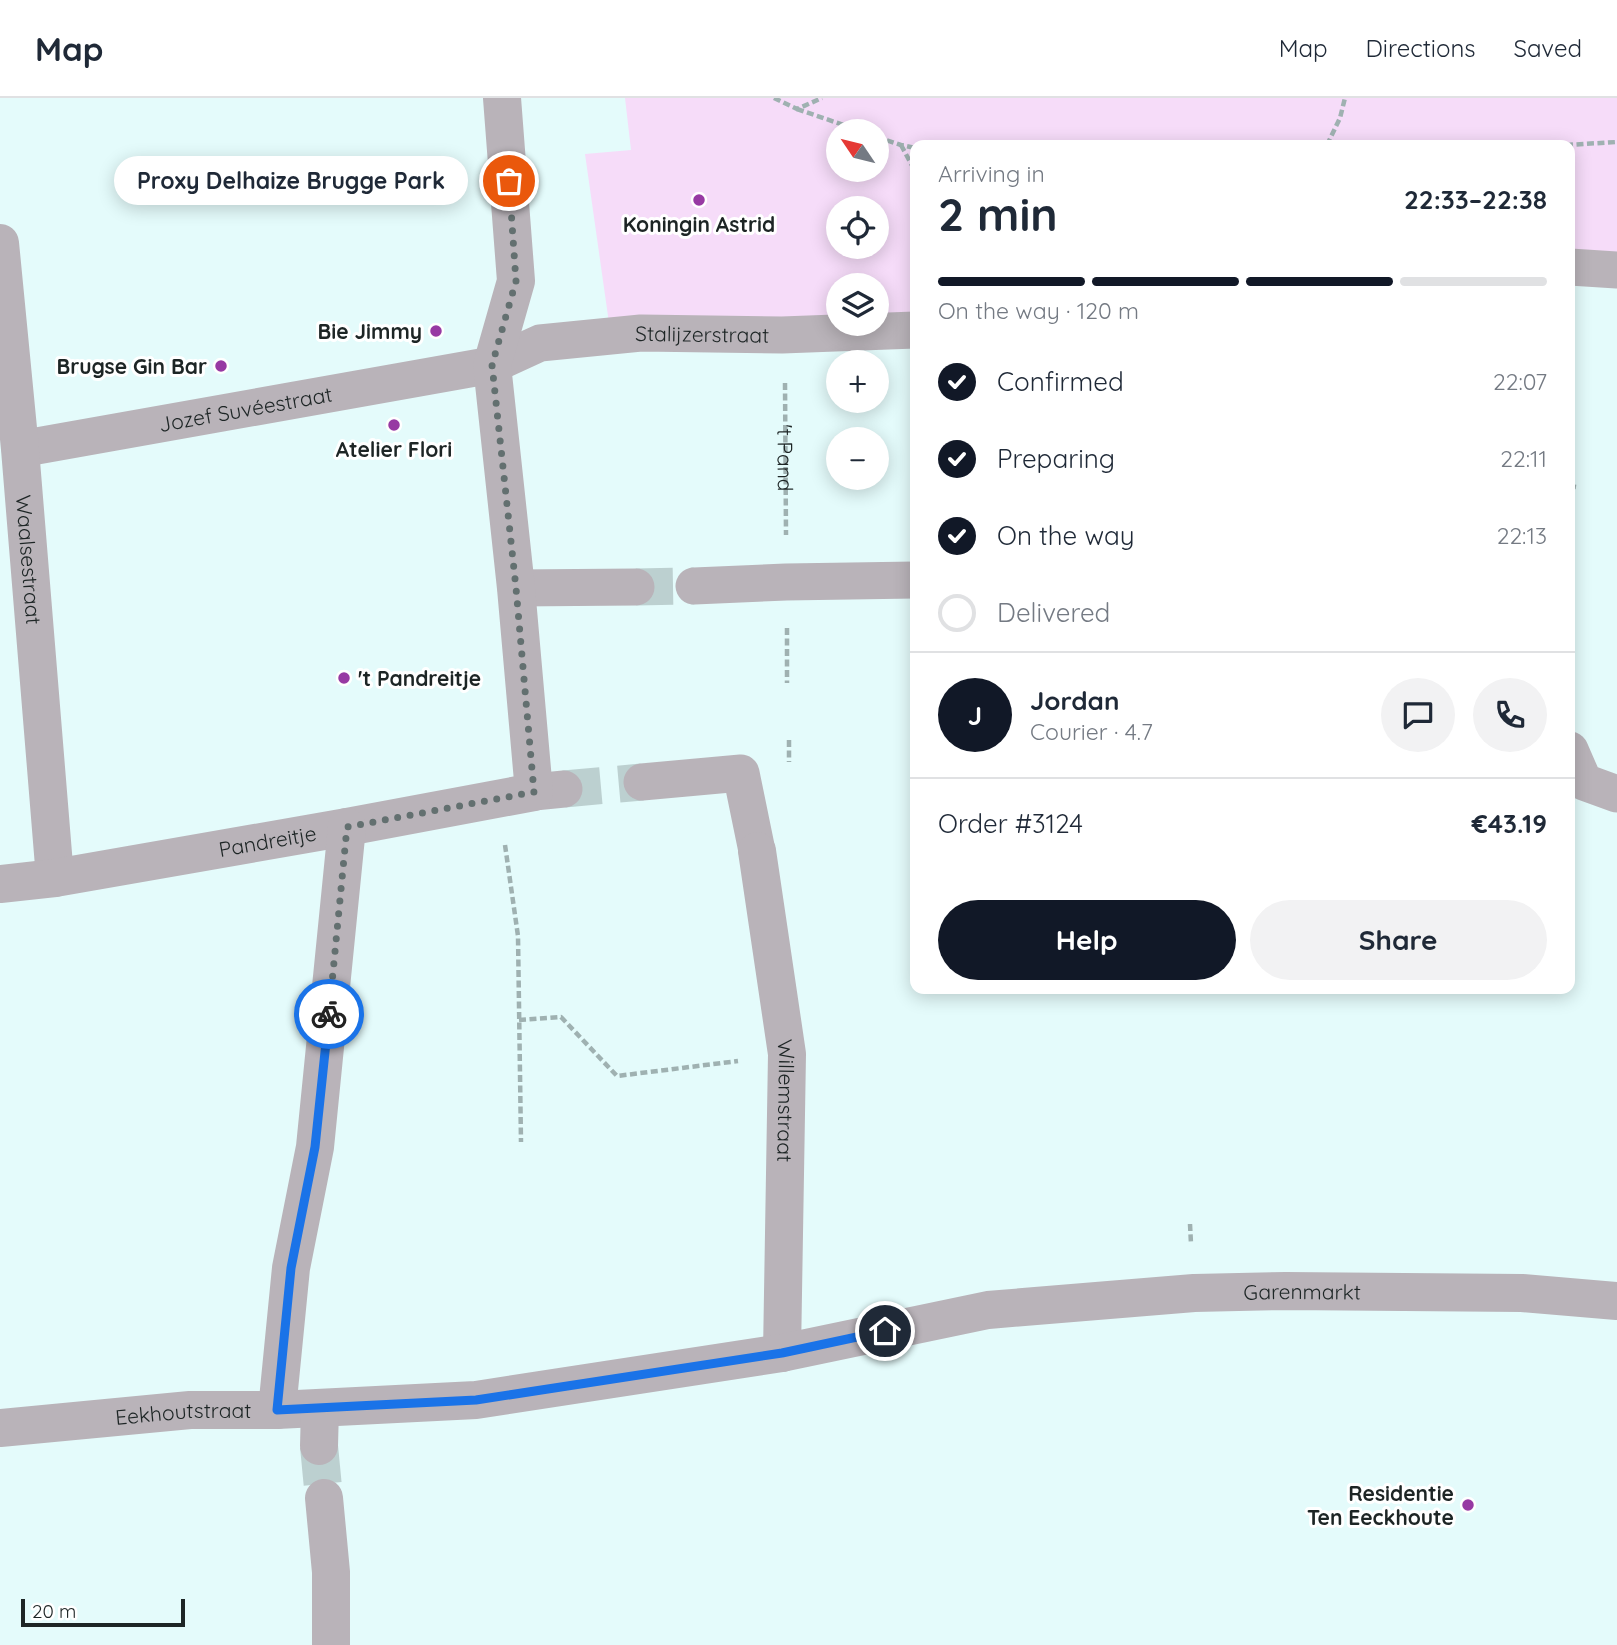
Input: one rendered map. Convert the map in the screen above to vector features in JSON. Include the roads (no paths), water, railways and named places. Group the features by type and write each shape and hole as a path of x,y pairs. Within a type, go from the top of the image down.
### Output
{"street":[{"path":"502,98 516,281 492,365 516,588 636,587"},
{"name":"Waalsestraat","path":"0,243 10,452 55,878"},
{"path":"1575,267 1617,270"},
{"name":"Stalijzerstraat","path":"492,365 540,343 641,333 782,335 910,330"},
{"name":"Jozef Suvéestraat","path":"10,452 492,365"},
{"path":"694,586 910,580"},
{"name":"Pandreitje","path":"0,884 55,878 532,794 516,588"},
{"path":"1575,761 1584,782 1617,794"},
{"path":"642,782 741,773 757,851"},
{"path":"277,1410 291,1268 315,1147 347,827"},
{"name":"Willemstraat","path":"757,851 787,1054 782,1353"},
{"name":"Garenmarkt","path":"988,1310 1194,1293 1521,1293 1617,1301"},
{"name":"Eekhoutstraat","path":"0,1428 190,1410 277,1410 476,1400 782,1353 988,1310"},
{"path":"319,1446 320,1408"},
{"path":"324,1498 331,1572 331,1645"}],"tunnel":[{"path":"636,587 694,586"},
{"path":"564,789 642,782"},
{"path":"319,1446 324,1498"}],"place":[{"name":"Proxy Delhaize Brugge Park","path":"509,181"},
{"name":"Koningin Astrid","path":"699,200"},
{"name":"Bie Jimmy","path":"436,331"},
{"name":"Brugse Gin Bar","path":"221,366"},
{"name":"Atelier Flori","path":"394,425"},
{"name":"'t Pandreitje","path":"344,678"},
{"name":"Residentie Ten Eeckhoute","path":"1468,1505"}]}
